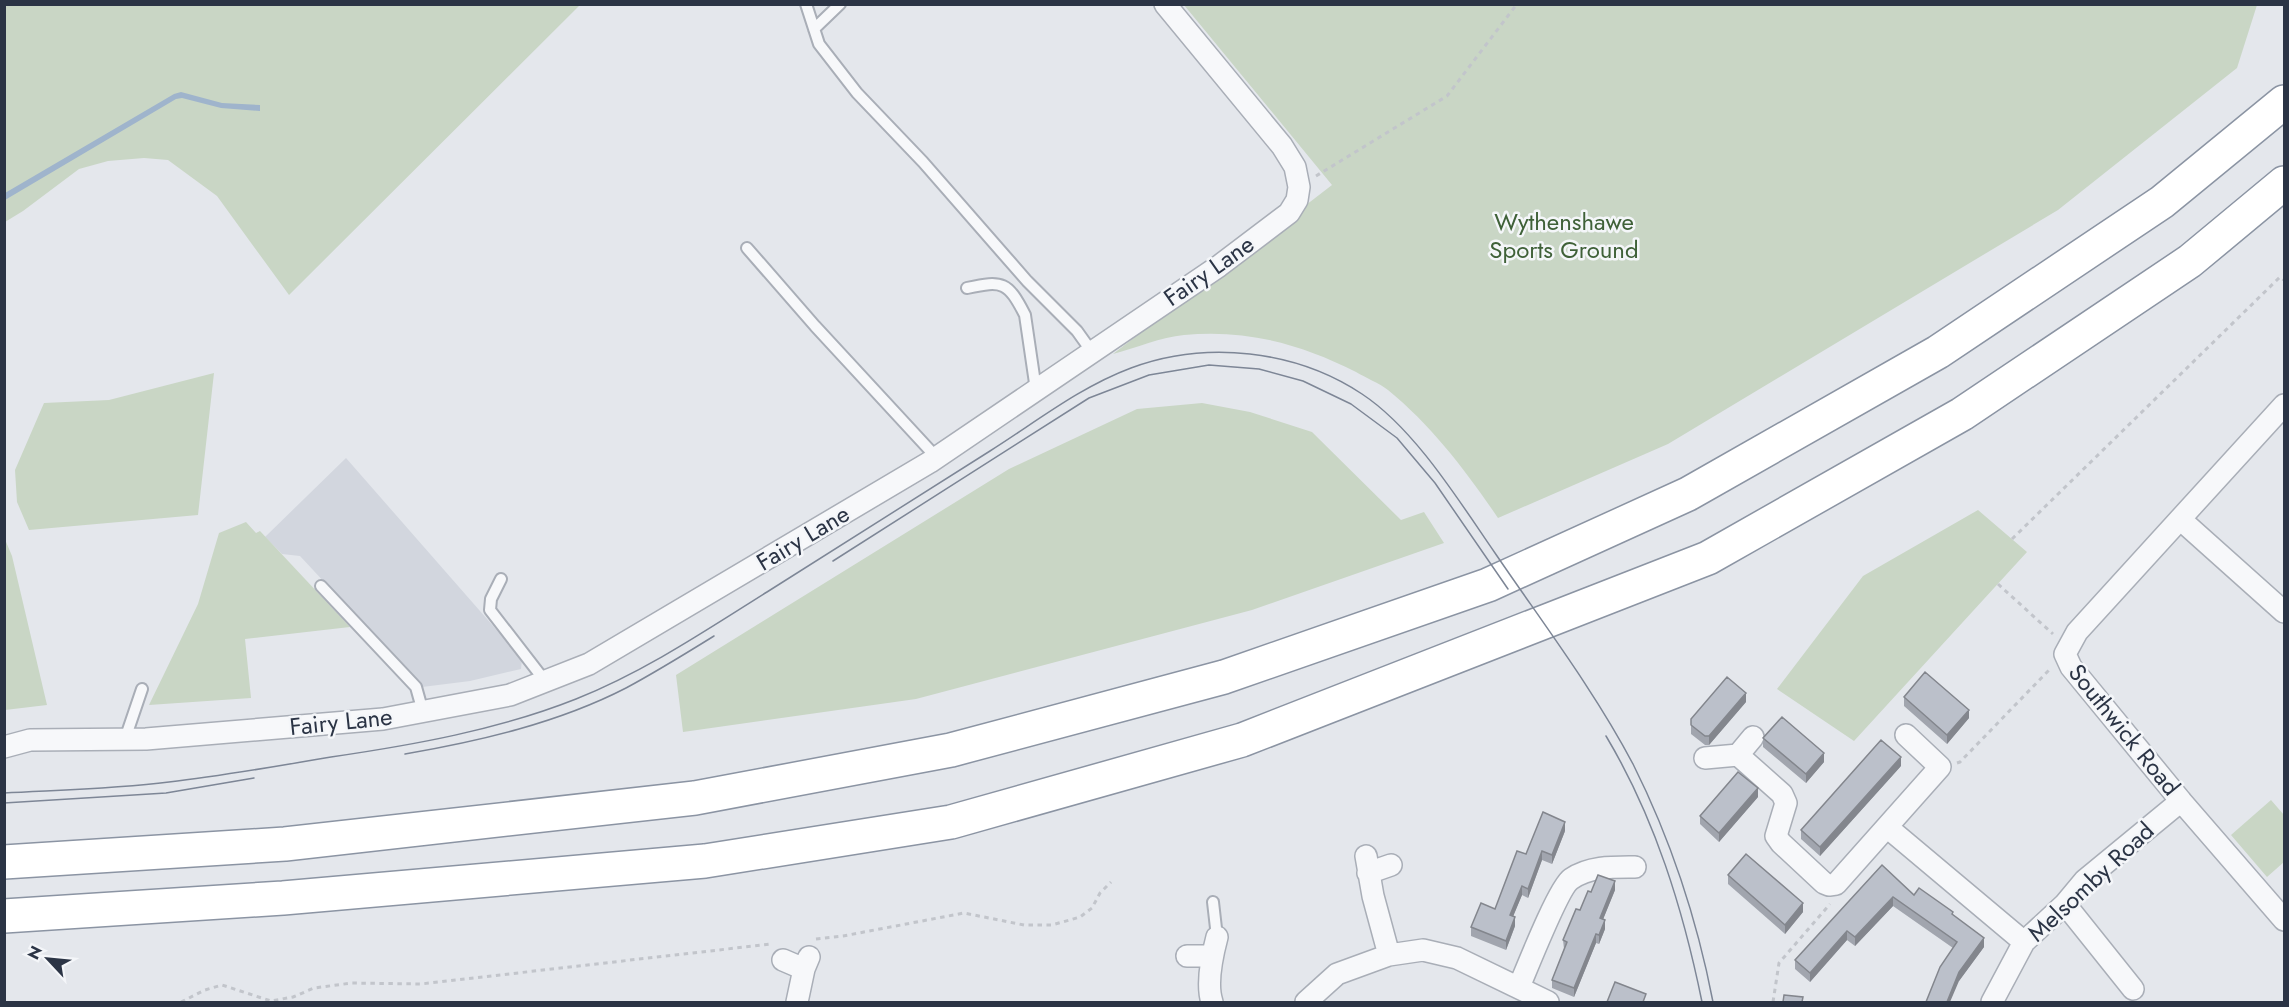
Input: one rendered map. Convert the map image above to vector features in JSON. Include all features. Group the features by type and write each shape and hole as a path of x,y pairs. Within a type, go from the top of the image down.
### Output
{"highway":[{"path":"4,862 285,844 695,798 951,750 1224,677 1488,585 1688,494 1938,352 2162,202 2284,102"},
{"path":"4,916 284,898 705,861 951,822 1242,740 1708,558 1962,414 2190,261 2284,183"}],"street":[{"path":"1165,4 1282,146 1295,167 1299,187"},
{"name":"Fairy Lane","path":"4,747 30,740 125,739 383,719 510,695 589,664 937,458 1219,266 1289,213 1297,200 1299,187"},
{"name":"Southwick Road","path":"2284,405 2077,632 2067,650 2071,667 2181,801 2284,920"},
{"path":"2180,519 2284,612"},
{"path":"1738,755 1782,794 1786,803 1776,836 1824,883 1829,885 1836,884 1940,767 1906,735"},
{"path":"1705,758 1738,755 1753,737"},
{"name":"Melsomby Road","path":"1992,1002 2024,942 2065,904 2085,880 2181,801"},
{"path":"1887,827 2024,942"},
{"path":"1389,955 1367,864 1391,865"},
{"path":"1519,987 1558,899 1569,880 1587,871 1635,867"},
{"path":"2065,904 2133,989"},
{"path":"1187,956 1214,947 1209,991 1212,1002"},
{"path":"1306,1002 1337,974 1389,955 1423,950 1457,958 1548,1002"},
{"path":"780,952 808,956 797,1002"}],"lane":[{"path":"806,4 819,44 857,93 923,162 1027,280 1077,331 1092,352"},
{"path":"814,29 840,4"},
{"path":"747,248 814,326 937,458"},
{"path":"967,288 985,284 1001,284 1020,305 1025,315 1036,390"},
{"path":"501,579 491,599 490,610 545,681"},
{"path":"321,586 416,687 423,712"},
{"path":"125,739 142,689"},
{"path":"1213,902 1214,947"}],"path":[{"path":"1299,187 1447,96 1517,4"},
{"path":"2012,539 2280,277 2284,280"},
{"path":"1940,767 1960,762 2067,650 2054,634 1998,584"},
{"path":"808,956 843,936 964,913 1024,925 1052,925 1080,917 1092,908 1100,893 1111,882"},
{"path":"1773,1002 1779,963 1836,897 1836,884"},
{"path":"181,1002 205,990 222,985 271,1001 293,997 314,988 352,983 421,984 780,952"}],"shaded area":[{"path":"346,458 522,659 521,669 470,681 422,687 300,556 282,554 265,537"}],"green space":[{"path":"4,5 580,5 289,295 217,196 168,160 144,158 108,161 79,169 5,222"},
{"name":"Wythenshawe Sports Ground","path":"1184,5 2257,5 2237,68 2058,210 1668,444 1498,518 1447,450 1404,404 1381,385 1335,362 1294,346 1229,334 1175,336 1113,354 1332,185"},
{"path":"214,373 198,515 29,530 17,502 15,470 44,403 109,400"},
{"path":"1202,403 1250,412 1312,432 1401,520 1424,512 1444,543 1252,610 916,699 683,732 676,675 1009,469 1137,409"},
{"path":"1978,510 2027,552 1854,741 1777,689 1863,576"},
{"path":"246,522 256,533 260,531 350,627 245,639 251,698 149,705 198,604 219,533"},
{"path":"4,537 12,556 47,705 5,710"},
{"path":"2271,800 2284,815 2284,862 2267,877 2231,835"}],"water":[{"path":"181,92 222,103 260,105 260,111 221,108 182,98 176,99 5,200 5,193"}],"building":[{"path":"1925,672 1969,710 1947,735 1904,697"},
{"path":"1727,677 1746,693 1709,736 1705,736 1691,725 1691,719"},
{"path":"1782,717 1824,753 1806,774 1763,738"},
{"path":"1881,740 1901,757 1820,847 1801,830"},
{"path":"1738,772 1758,788 1719,833 1700,816"},
{"path":"1543,812 1565,822 1552,855 1542,851 1528,889 1522,886 1510,915 1515,917 1506,941 1471,927 1481,903 1495,909 1517,851 1526,854"},
{"path":"1746,854 1803,903 1785,925 1728,875"},
{"path":"1882,865 1914,895 1919,888 1984,938 1959,972 1947,1002 1926,1002 1940,967 1957,942 1893,897 1855,937 1847,931 1810,973 1795,960"},
{"path":"1598,875 1615,881 1600,918 1605,920 1599,935 1596,934 1574,988 1552,980 1567,942 1563,940 1576,909 1580,910"},
{"path":"1615,982 1646,994 1643,1002 1607,1002"},
{"path":"1784,995 1803,997 1802,1002 1783,1002"}],"tram line":[{"path":"4,793 128,786 230,774 424,742 486,728 546,710 601,688 674,650 1094,385 1131,368 1160,359 1220,352 1250,354 1309,367 1362,394 1400,426 1451,489 1585,683 1633,764 1647,793 1681,880 1699,940 1713,1002"},
{"path":"833,561 1089,398 1149,375 1209,365 1259,369 1303,381 1351,404 1397,438 1435,483 1508,589"},
{"path":"405,754 490,737 573,711 626,688 714,636"},
{"path":"1606,736 1639,799 1665,865 1686,933 1702,1002"},
{"path":"4,803 166,793 254,778"}]}
